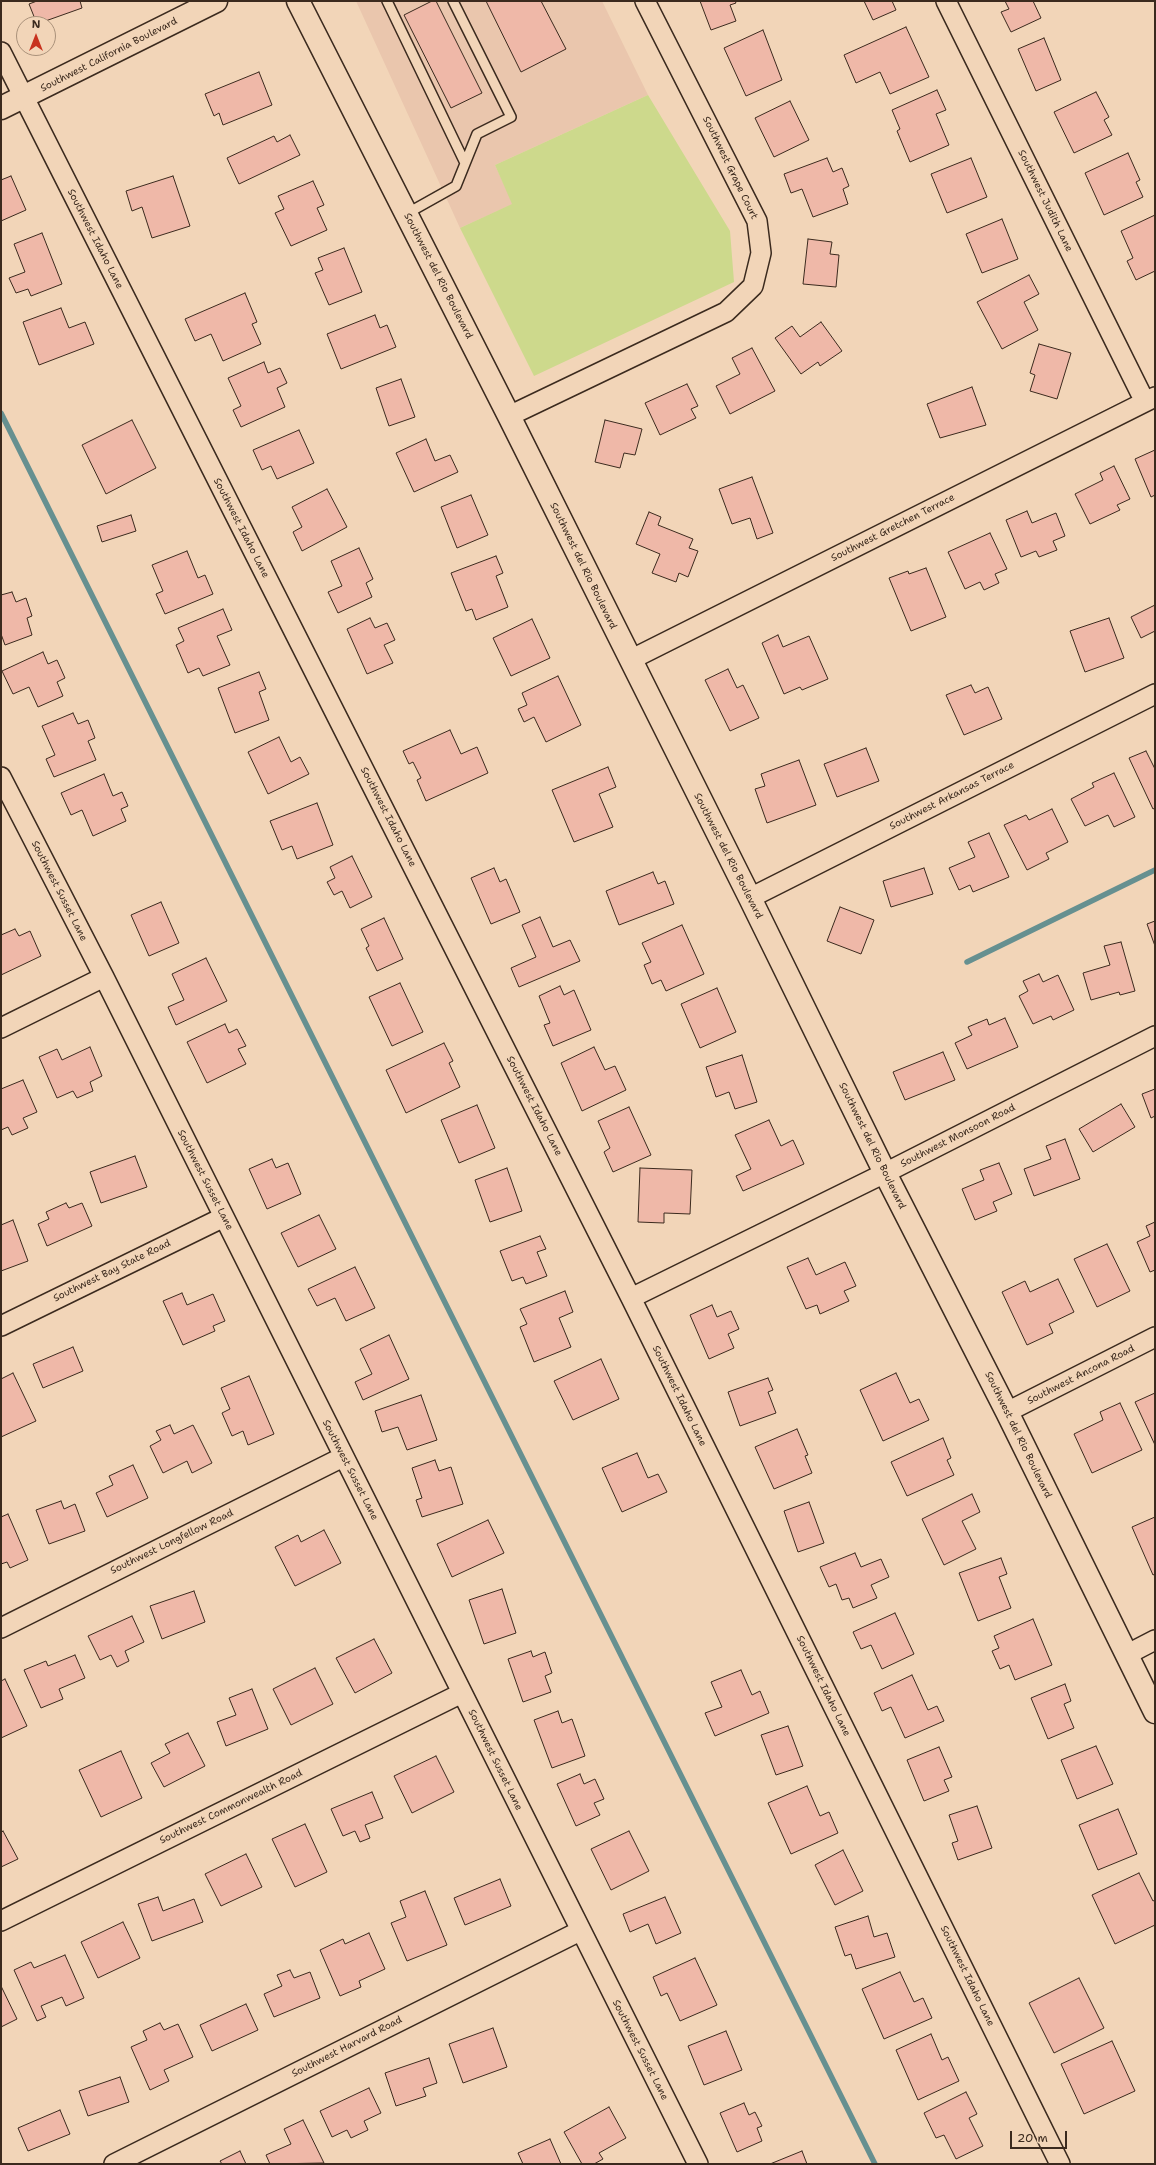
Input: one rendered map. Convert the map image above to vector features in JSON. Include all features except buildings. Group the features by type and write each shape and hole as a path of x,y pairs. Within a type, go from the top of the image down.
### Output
{"street":[{"name":"Southwest California Boulevard","path":"1,108 24,98 216,1"},
{"name":"Southwest del Rio Boulevard","path":"298,1 509,416 750,898 885,1173 1007,1412 1155,1712"},
{"name":"Southwest Grape Court","path":"509,416 726,312 753,286 761,253 757,221 645,1"},
{"name":"Southwest Judith Lane","path":"946,1 1150,399"},
{"name":"Southwest Idaho Lane","path":"1,52 631,1298 1060,2164"},
{"name":"Southwest Gretchen Terrace","path":"630,660 1150,399"},
{"name":"Southwest Arkansas Terrace","path":"750,898 1155,694"},
{"name":"Southwest Susset Lane","path":"1,777 104,977 580,1931 698,2164"},
{"path":"1,1028 104,977"},
{"name":"Southwest Monsoon Road","path":"631,1298 885,1173 1155,1036"},
{"name":"Southwest Bay State Road","path":"1,1326 224,1217"},
{"name":"Southwest Ancona Road","path":"1007,1412 1155,1337"},
{"name":"Southwest Longfellow Road","path":"1,1628 343,1457"},
{"path":"1126,1655 1155,1640"},
{"name":"Southwest Commonwealth Road","path":"1,1921 462,1693"},
{"name":"Southwest Harvard Road","path":"114,2164 580,1931"}],"lane":[{"path":"387,1 465,163"},
{"path":"406,214 456,186 477,134 510,117 453,1"}],"shaded area":[{"path":"356,1 602,1 648,95 495,165 513,204 460,228"}],"green space":[{"path":"648,95 730,231 734,282 534,376 460,228 512,204 495,165"}],"waterway":[{"path":"1,413 875,2164"},
{"path":"967,962 1155,870"}]}
